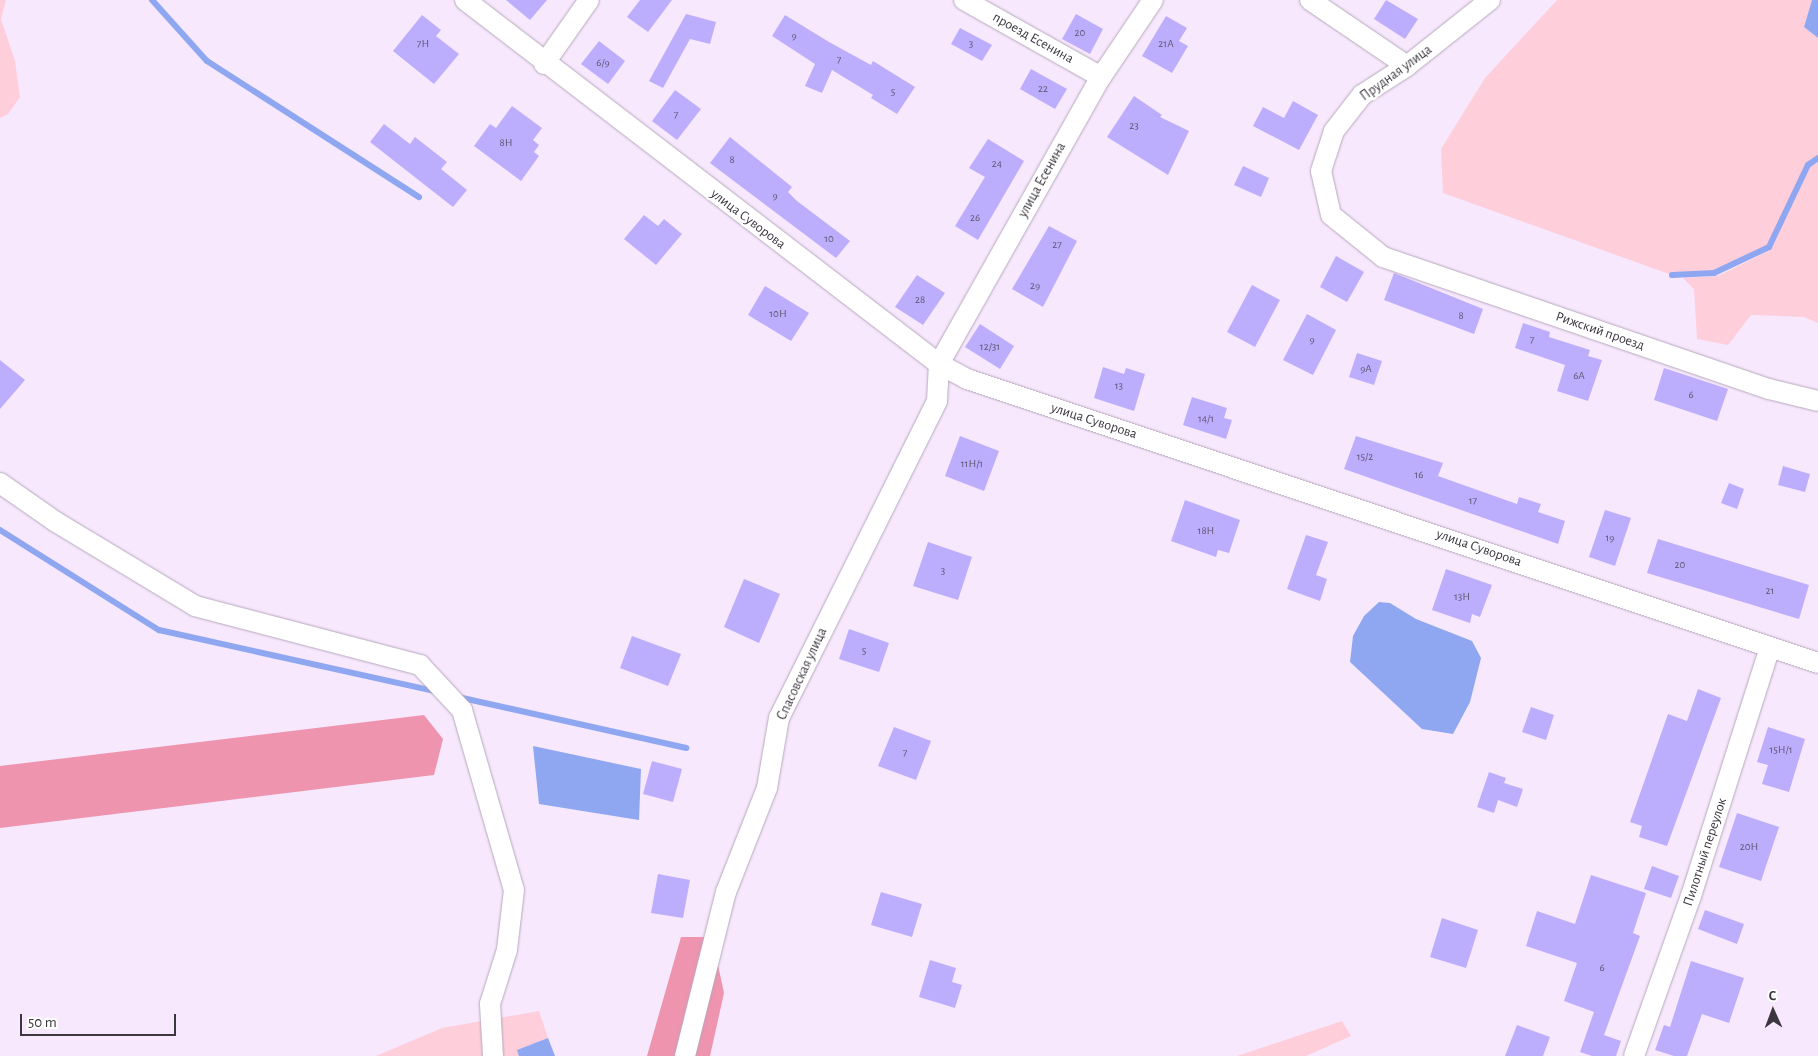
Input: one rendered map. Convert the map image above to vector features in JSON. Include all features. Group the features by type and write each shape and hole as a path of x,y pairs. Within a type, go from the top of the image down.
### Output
{"street":[{"name":"улица Суворова","path":"465,0 544,64 939,364 968,379 1818,663"},
{"path":"544,64 588,0"},
{"name":"проезд Есенина","path":"964,0 1100,77"},
{"name":"улица Есенина","path":"939,364 1100,77 1153,0"},
{"path":"1310,0 1407,66"},
{"name":"Прудная улица","path":"1383,257 1331,215 1321,171 1334,131 1362,95 1407,66 1490,0"},
{"name":"Рижский проезд","path":"1383,257 1770,389 1818,401"},
{"name":"Спасовская улица","path":"685,1056 726,892 767,788 779,718 937,402 939,364"},
{"path":"0,483 56,522 195,606 420,665 462,710 514,890 508,950 490,1004 493,1056"},
{"name":"Пилотный переулок","path":"1634,1056 1691,896 1770,646"}],"shaded area":[{"path":"0,0 6,0 1,19 15,61 20,97 8,114 0,118"},
{"path":"1557,0 1812,0 1804,27 1818,38 1818,158 1808,165 1769,247 1714,273 1672,275 1443,193 1441,149 1485,78"},
{"path":"1818,162 1818,323 1804,317 1751,315 1728,345 1697,339 1694,289 1683,278 1718,276 1770,250 1810,167"},
{"path":"424,715 443,739 434,775 0,828 0,766"},
{"path":"681,937 712,937 724,993 710,1056 647,1056"},
{"path":"539,1011 548,1038 518,1050 519,1056 376,1056 442,1028"},
{"path":"1342,1021 1351,1036 1306,1056 1237,1056"}],"water":[{"path":"1812,0 1818,0 1818,38 1804,27"},
{"path":"1379,602 1390,603 1416,619 1472,641 1481,658 1470,702 1453,734 1422,729 1350,662 1353,636 1364,616"},
{"path":"533,746 641,769 639,820 539,804"},
{"path":"548,1038 555,1056 519,1056 517,1050"}],"building":[{"path":"506,0 547,0 530,20"},
{"path":"640,0 672,0 648,32 627,17"},
{"path":"1386,0 1418,19 1405,39 1374,19"},
{"path":"686,14 716,22 710,44 690,39 663,88 649,81"},
{"path":"1076,14 1103,29 1090,54 1062,39"},
{"path":"422,15 441,30 436,36 459,54 434,84 393,51"},
{"path":"785,15 871,65 873,61 915,87 897,114 871,98 873,95 832,70 822,93 805,86 815,64 772,36"},
{"path":"1166,16 1187,28 1179,41 1188,46 1172,73 1142,56"},
{"path":"960,28 992,45 982,61 951,44"},
{"path":"599,41 625,61 608,84 581,64"},
{"path":"1031,69 1067,89 1055,109 1020,89"},
{"path":"675,90 701,109 677,140 652,121"},
{"path":"1134,96 1162,115 1160,117 1189,131 1168,175 1107,137"},
{"path":"1293,101 1318,115 1299,150 1253,126 1263,107 1284,118"},
{"path":"512,106 542,128 533,140 539,145 534,152 539,156 521,181 474,146 490,124 496,128"},
{"path":"384,124 410,144 415,137 447,162 441,169 467,190 453,207 370,142"},
{"path":"730,137 792,187 788,192 797,201 850,241 836,258 710,163"},
{"path":"988,139 1024,161 978,240 955,226 985,177 969,168"},
{"path":"1243,166 1269,178 1261,197 1234,185"},
{"path":"644,215 658,226 664,219 682,234 656,265 624,239"},
{"path":"1049,226 1077,241 1043,307 1012,289"},
{"path":"1336,256 1364,272 1347,302 1320,287"},
{"path":"1394,273 1483,309 1474,334 1384,300"},
{"path":"917,275 945,293 923,325 895,307"},
{"path":"1252,285 1280,300 1255,347 1227,332"},
{"path":"765,286 809,313 791,341 748,315"},
{"path":"1307,314 1336,330 1313,375 1283,360"},
{"path":"1523,323 1550,332 1549,337 1590,350 1588,356 1602,360 1588,401 1557,391 1565,365 1515,348"},
{"path":"980,324 1014,346 1000,369 965,347"},
{"path":"1357,353 1382,361 1374,385 1349,377"},
{"path":"0,360 25,380 0,409"},
{"path":"1103,367 1124,374 1126,368 1145,374 1134,411 1094,398"},
{"path":"1664,368 1728,389 1717,421 1654,400"},
{"path":"1192,397 1227,408 1224,418 1232,420 1226,439 1183,425"},
{"path":"960,436 999,451 984,491 945,476"},
{"path":"1356,436 1443,463 1438,476 1517,504 1519,497 1541,504 1538,512 1565,521 1558,544 1344,469"},
{"path":"1783,466 1810,474 1805,492 1778,485"},
{"path":"1729,483 1744,489 1737,509 1721,503"},
{"path":"1185,500 1240,520 1229,553 1218,550 1216,557 1171,541"},
{"path":"1605,510 1631,518 1615,566 1589,557"},
{"path":"1306,535 1328,542 1316,575 1327,579 1320,601 1287,589"},
{"path":"1658,539 1809,585 1799,619 1647,573"},
{"path":"928,542 972,557 958,600 913,586"},
{"path":"1446,569 1492,585 1480,617 1472,614 1470,623 1432,610"},
{"path":"744,579 780,594 759,643 724,627"},
{"path":"849,629 889,643 879,672 839,659"},
{"path":"632,636 681,654 668,686 620,668"},
{"path":"1698,689 1721,698 1667,846 1639,837 1642,826 1630,822 1668,714 1687,721"},
{"path":"1531,707 1554,715 1546,740 1522,732"},
{"path":"894,727 931,741 916,780 878,766"},
{"path":"1768,727 1805,739 1789,792 1762,784 1768,765 1757,762"},
{"path":"652,761 682,769 673,802 643,794"},
{"path":"1489,772 1506,778 1504,783 1523,789 1517,807 1498,800 1494,813 1477,807"},
{"path":"1737,813 1779,827 1761,881 1719,867"},
{"path":"1652,866 1679,876 1671,898 1644,889"},
{"path":"658,874 690,880 683,918 651,913"},
{"path":"1591,875 1646,893 1633,933 1640,936 1604,1035 1621,1041 1616,1056 1592,1056 1580,1052 1594,1012 1564,1001 1577,963 1526,946 1537,911 1575,924"},
{"path":"881,892 922,904 912,937 871,925"},
{"path":"1705,910 1744,924 1737,944 1698,929"},
{"path":"1442,918 1478,930 1466,968 1430,957"},
{"path":"930,960 956,968 952,982 962,985 955,1008 919,997"},
{"path":"1691,961 1744,978 1729,1023 1702,1014 1687,1056 1674,1056 1655,1050 1664,1025 1670,1027"},
{"path":"1517,1025 1550,1037 1543,1056 1505,1056"}],"waterway":[{"path":"152,0 207,61 419,197"},
{"path":"1672,275 1714,273 1769,247 1808,165 1818,158"},
{"path":"0,530 159,630 438,692"},
{"path":"458,697 686,748"}]}
